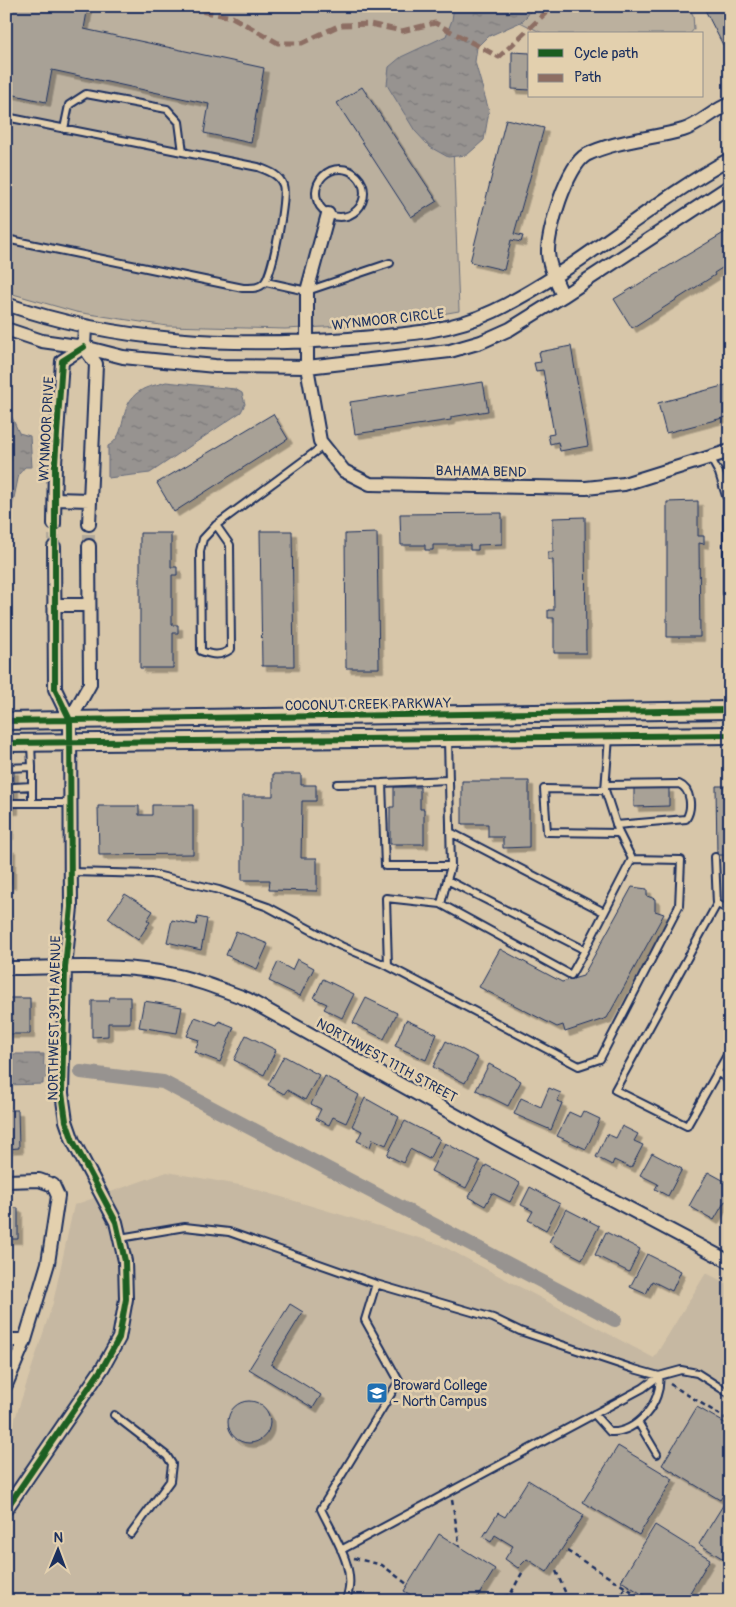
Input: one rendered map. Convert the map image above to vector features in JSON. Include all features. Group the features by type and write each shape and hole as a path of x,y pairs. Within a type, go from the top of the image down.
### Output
{"main road":[{"name":"COCONUT CREEK PARKWAY","path":"6,722 730,710"},
{"path":"448,737 472,725 602,724 628,713"},
{"path":"6,743 730,734"}],"street":[{"path":"563,296 554,275 548,253 554,213 569,176 585,156 625,143 685,129 730,104"},
{"name":"WYNMOOR CIRCLE","path":"6,304 47,319 121,335 214,343 305,342 405,335 450,328 493,311 554,275 703,174 730,159"},
{"path":"6,329 42,341 84,347 123,357 215,366 307,366 450,351 481,342 510,329 730,186"},
{"name":"BAHAMA BEND","path":"328,214 307,291 305,342 307,366 320,441 344,470 370,484 586,488 624,484 730,451"},
{"path":"85,327 84,347 96,364 89,524"},
{"name":"WYNMOOR DRIVE","path":"54,524 62,361 84,347"},
{"path":"55,499 90,500"},
{"path":"70,720 90,684 89,546"},
{"path":"54,547 54,690 70,720"},
{"path":"54,605 89,605"},
{"name":"NORTHWEST 39TH AVENUE","path":"6,1509 104,1367 119,1338 126,1299 124,1261 116,1222 72,1141 66,1121 62,1092 65,968 71,907 70,720"},
{"name":"NORTHWEST 11TH STREET","path":"6,968 100,967 159,972 201,982 247,999 507,1144 730,1262"},
{"path":"6,1181 38,1180 53,1185 58,1196 48,1263 25,1340 6,1385"},
{"path":"6,1340 25,1340"}],"lane":[{"path":"64,128 69,105 86,94 167,109 179,122 183,152"},
{"path":"6,117 258,167 276,175 282,185 284,197 271,266 266,282 258,288 243,288 6,239"},
{"path":"339,168 354,173 362,185 364,193 358,208 344,216 328,214 317,202 316,193 320,179 332,170 339,168"},
{"path":"266,282 307,291 390,263"},
{"path":"216,525 230,545 231,649 224,655 212,655 201,651 200,551 203,539 216,525 323,446"},
{"path":"710,457 719,473 727,500 727,593 730,593"},
{"path":"609,735 605,788 619,833 632,859"},
{"path":"441,904 451,866 448,737"},
{"path":"31,742 32,803"},
{"path":"6,768 32,767"},
{"path":"337,784 448,780"},
{"path":"382,783 385,866 451,866"},
{"path":"616,825 686,819 690,811 689,794 684,787 678,784 544,789 547,832 619,833"},
{"path":"14,787 32,786"},
{"path":"14,803 70,803"},
{"path":"450,832 604,912"},
{"path":"715,857 717,904 615,1090 687,1126 730,1050"},
{"path":"388,966 386,898 441,904 570,975 632,859"},
{"path":"71,872 152,874 219,890 268,907 341,946 388,966 579,1066 600,1059 679,906 681,860 632,859"},
{"path":"447,880 585,950"},
{"path":"717,904 730,910"},
{"path":"717,1072 730,1081"},
{"path":"120,1238 185,1227 229,1232 376,1284 493,1318 520,1331 659,1376"},
{"path":"345,1601 350,1592 350,1579 342,1553 320,1509 399,1381 365,1320 376,1284"},
{"path":"342,1553 451,1491 643,1388 659,1376 681,1370 697,1373 730,1394"},
{"path":"594,1414 610,1432 619,1433 635,1426 647,1411 661,1386 659,1376"},
{"path":"114,1414 167,1456 172,1464 170,1481 131,1534"},
{"path":"638,1422 657,1454"}],"path":[{"path":"670,1384 730,1421"},
{"path":"451,1491 460,1547"},
{"path":"567,1551 647,1601"},
{"path":"342,1553 382,1565 407,1584"},
{"path":"486,1601 510,1595 523,1571"},
{"path":"556,1571 569,1601"},
{"path":"619,1601 625,1587"}],"shaded area":[{"path":"6,6 688,6 693,15 694,29 692,32 540,32 520,22 487,27 451,89 459,311 383,324 285,329 167,326 76,312 6,292"},
{"name":"Broward College - North Campus","path":"167,1172 245,1186 439,1244 654,1358 706,1273 730,1285 730,1601 6,1601 6,1436 12,1428 53,1303 74,1205"}],"water":[{"path":"454,6 533,8 523,21 487,37 477,47 475,62 489,111 484,140 467,155 448,157 430,147 415,131 387,85 389,67 401,57 446,36 452,20"},
{"path":"6,382 10,413 19,433 30,436 32,467 25,467 19,474 6,536"},
{"path":"166,382 235,389 242,393 245,404 241,412 150,473 108,478 108,446 119,435 128,404 143,389"},
{"path":"6,1054 44,1054 43,1084 6,1085"}],"building":[{"path":"6,6 88,6 84,29 264,68 251,143 204,133 209,104 52,70 46,102 6,93"},
{"path":"703,6 730,6 730,42 723,45"},
{"path":"512,52 528,53 528,90 512,89"},
{"path":"362,87 437,201 411,217 337,103"},
{"path":"506,119 544,128 514,234 523,236 521,242 511,240 504,270 470,262"},
{"path":"727,231 730,235 730,263 714,273 715,275 632,328 614,299"},
{"path":"571,346 588,446 560,451 558,442 550,444 548,435 554,434 543,370 536,371 534,363 541,362 539,352"},
{"path":"483,382 488,411 451,417 451,420 355,434 350,402"},
{"path":"730,384 730,416 666,433 658,403"},
{"path":"273,414 288,439 174,512 157,483"},
{"path":"698,501 698,536 704,536 704,544 699,543 700,637 667,637 667,502"},
{"path":"502,513 502,544 478,545 478,550 470,550 470,545 433,545 433,550 425,550 425,545 401,545 400,514"},
{"path":"585,517 586,653 554,653 554,618 548,618 548,610 554,610 553,560 548,560 548,552 553,552 553,518"},
{"path":"260,531 292,531 294,666 262,666"},
{"path":"140,533 171,533 171,567 177,567 177,575 172,575 172,625 178,625 178,633 173,633 173,668 140,668"},
{"path":"377,533 379,668 346,668 345,534"},
{"path":"6,770 14,770 14,810 9,810 9,835 6,835"},
{"path":"273,774 301,774 301,785 316,785 316,801 302,801 301,858 317,858 317,891 269,890 270,880 242,880 242,796 273,796"},
{"path":"462,781 529,781 529,847 503,848 503,837 488,837 488,824 462,824"},
{"path":"716,786 730,786 730,855 717,855"},
{"path":"394,787 420,787 420,809 424,809 424,844 390,844 390,807 394,807"},
{"path":"634,788 669,788 669,806 634,807"},
{"path":"152,805 193,805 193,854 99,855 98,806 139,806 139,815 152,815"},
{"path":"6,848 11,848 11,884 6,884"},
{"path":"632,887 647,889 647,896 655,899 655,911 664,914 607,1018 565,1032 563,1025 557,1027 479,987 500,949 562,982 583,976"},
{"path":"125,894 153,911 147,920 150,922 138,940 108,918"},
{"path":"198,917 207,919 201,950 167,942 172,920 196,925"},
{"path":"236,931 268,944 257,969 226,955"},
{"path":"297,959 314,968 300,996 269,981 278,962 292,970"},
{"path":"323,979 354,994 342,1018 324,1009 327,1004 314,998"},
{"path":"110,997 130,997 130,1023 108,1023 108,1036 92,1037 92,1001 109,1001"},
{"path":"6,998 30,998 30,1034 6,1034"},
{"path":"366,998 397,1013 384,1039 353,1023"},
{"path":"144,1001 182,1007 177,1033 139,1027"},
{"path":"195,1017 217,1025 219,1021 234,1027 220,1062 194,1052 199,1040 187,1036"},
{"path":"406,1020 437,1034 426,1060 395,1046"},
{"path":"246,1035 276,1050 264,1075 234,1060"},
{"path":"446,1041 478,1058 465,1083 433,1067"},
{"path":"284,1056 319,1075 305,1100 287,1090 284,1094 268,1085"},
{"path":"489,1064 521,1081 508,1106 476,1090"},
{"path":"325,1076 359,1095 346,1123 333,1117 329,1125 316,1119 321,1109 311,1104"},
{"path":"549,1088 561,1093 557,1101 562,1103 551,1130 514,1114 521,1098 541,1107"},
{"path":"365,1098 399,1117 386,1145 373,1139 370,1147 357,1141 362,1131 352,1126"},
{"path":"6,1110 18,1110 19,1148 6,1149"},
{"path":"583,1111 600,1119 586,1149 557,1136 569,1112 580,1117"},
{"path":"405,1121 440,1139 429,1159 410,1149 403,1163 387,1155"},
{"path":"622,1126 638,1134 634,1141 643,1145 631,1168 614,1160 612,1165 596,1157 607,1134 616,1138"},
{"path":"445,1143 480,1161 466,1188 431,1171"},
{"path":"652,1153 682,1169 668,1196 655,1189 658,1184 640,1175"},
{"path":"486,1165 520,1183 510,1202 492,1193 485,1206 469,1197"},
{"path":"708,1172 730,1184 730,1203 725,1201 714,1220 689,1206"},
{"path":"530,1187 560,1204 546,1230 528,1220 533,1211 521,1205"},
{"path":"6,1208 18,1208 18,1239 6,1239"},
{"path":"566,1209 599,1226 582,1259 549,1242"},
{"path":"606,1232 640,1249 629,1272 595,1255"},
{"path":"647,1254 681,1271 672,1291 652,1281 646,1294 630,1287"},
{"path":"290,1304 303,1312 271,1364 321,1395 313,1408 249,1369"},
{"path":"253,1401 261,1404 267,1410 270,1422 267,1434 261,1440 245,1443 237,1440 231,1434 228,1418 231,1410 237,1404"},
{"path":"697,1407 730,1426 730,1485 720,1500 662,1465"},
{"path":"618,1446 673,1479 639,1535 583,1502"},
{"path":"528,1480 584,1515 547,1572 527,1559 518,1568 505,1559 513,1546 495,1535 491,1542 483,1537 498,1513 505,1517"},
{"path":"730,1494 730,1563 699,1544"},
{"path":"655,1525 710,1559 685,1601 653,1601 621,1581"},
{"path":"439,1534 495,1569 475,1601 421,1601 404,1591"}],"waterway":[{"path":"6,1072 44,1072"},
{"path":"81,1072 163,1082 615,1320"}],"tunnel":[{"path":"54,524 54,547"},
{"path":"89,524 89,546"}],"marked path":[{"path":"173,6 232,17 278,43 302,43 340,25 370,24 402,31 435,23 499,57 553,6"}],"cycle path":[{"path":"6,1509 103,1367 119,1338 126,1299 125,1261 116,1222 73,1141 66,1121 62,1093 65,968 71,907 70,720 55,689 55,463 62,361 84,347"},
{"path":"6,721 730,710"},
{"path":"6,743 730,735"}],"place":[{"name":"Broward College - North Campus","path":"377,1393"}]}
